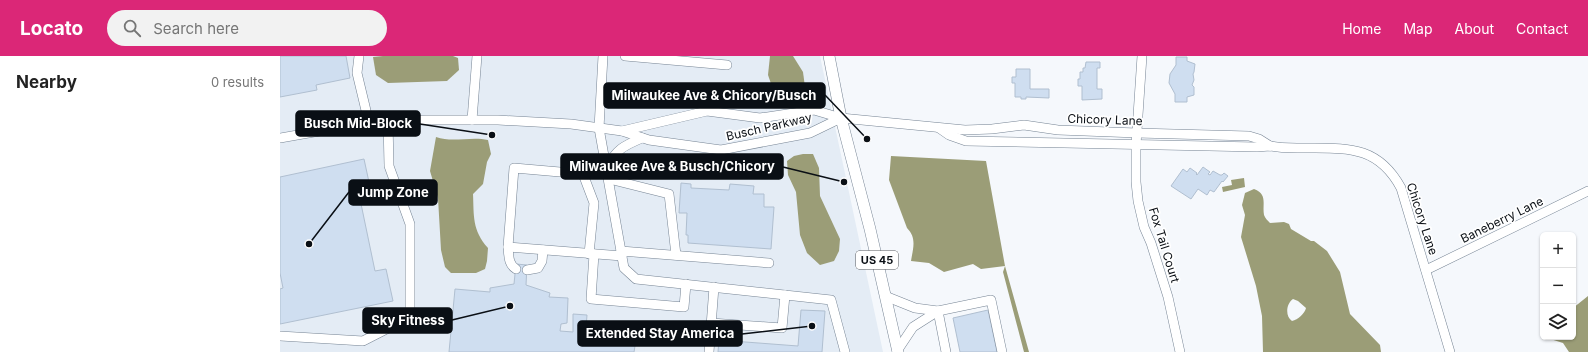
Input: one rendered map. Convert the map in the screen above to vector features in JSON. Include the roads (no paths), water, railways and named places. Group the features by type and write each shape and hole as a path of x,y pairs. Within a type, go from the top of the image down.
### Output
{"main road":[{"name":"US 45","path":"829,56 841,118 870,229 897,352"}],"street":[{"path":"359,56 357,73 369,123"},
{"path":"472,120 477,56"},
{"path":"603,56 599,128 624,268 636,279 831,300 845,352"},
{"path":"625,56 727,65"},
{"name":"Fox Tail Court","path":"1142,56 1136,145 1136,182 1138,200 1144,227 1168,297 1180,352"},
{"name":"Busch Parkway","path":"622,131 707,111 760,118 814,110 841,118"},
{"name":"Busch Parkway","path":"280,138 388,121 472,120 570,124 622,131 642,138 721,150 810,133 841,118"},
{"name":"Chicory Lane","path":"841,118 937,126 965,130 992,129 1024,124 1058,130 1249,136 1259,138 1270,146"},
{"path":"280,336 363,341 410,317 410,224 390,166 388,121"},
{"name":"Chicory Lane","path":"937,126 949,136 966,141 1256,147 1270,146 1352,150 1367,154 1389,169 1401,188 1450,352"},
{"path":"1008,126 1008,142"},
{"path":"606,168 613,156 624,146 642,138"},
{"path":"516,269 509,261 508,248 514,168 583,174 594,203 591,299 684,307 686,284"},
{"path":"609,179 669,194 676,255"},
{"name":"Baneberry Lane","path":"1426,270 1588,191"},
{"path":"508,248 592,254 676,255 769,263"},
{"path":"527,270 538,268 542,261 543,250"},
{"path":"709,352 714,287"},
{"path":"711,323 782,328 785,295"},
{"path":"885,296 915,308 938,311 991,300 1002,352"},
{"path":"897,352 913,327 938,311"},
{"path":"938,311 946,352"}],"place":[{"name":"Busch Mid-Block","path":"492,135"},
{"name":"Milwaukee Ave & Chicory/Busch","path":"867,139"},
{"name":"Milwaukee Ave & Busch/Chicory","path":"844,182"},
{"name":"Jump Zone","path":"309,244"},
{"name":"Sky Fitness","path":"510,306"},
{"name":"Extended Stay America","path":"812,326"}]}
